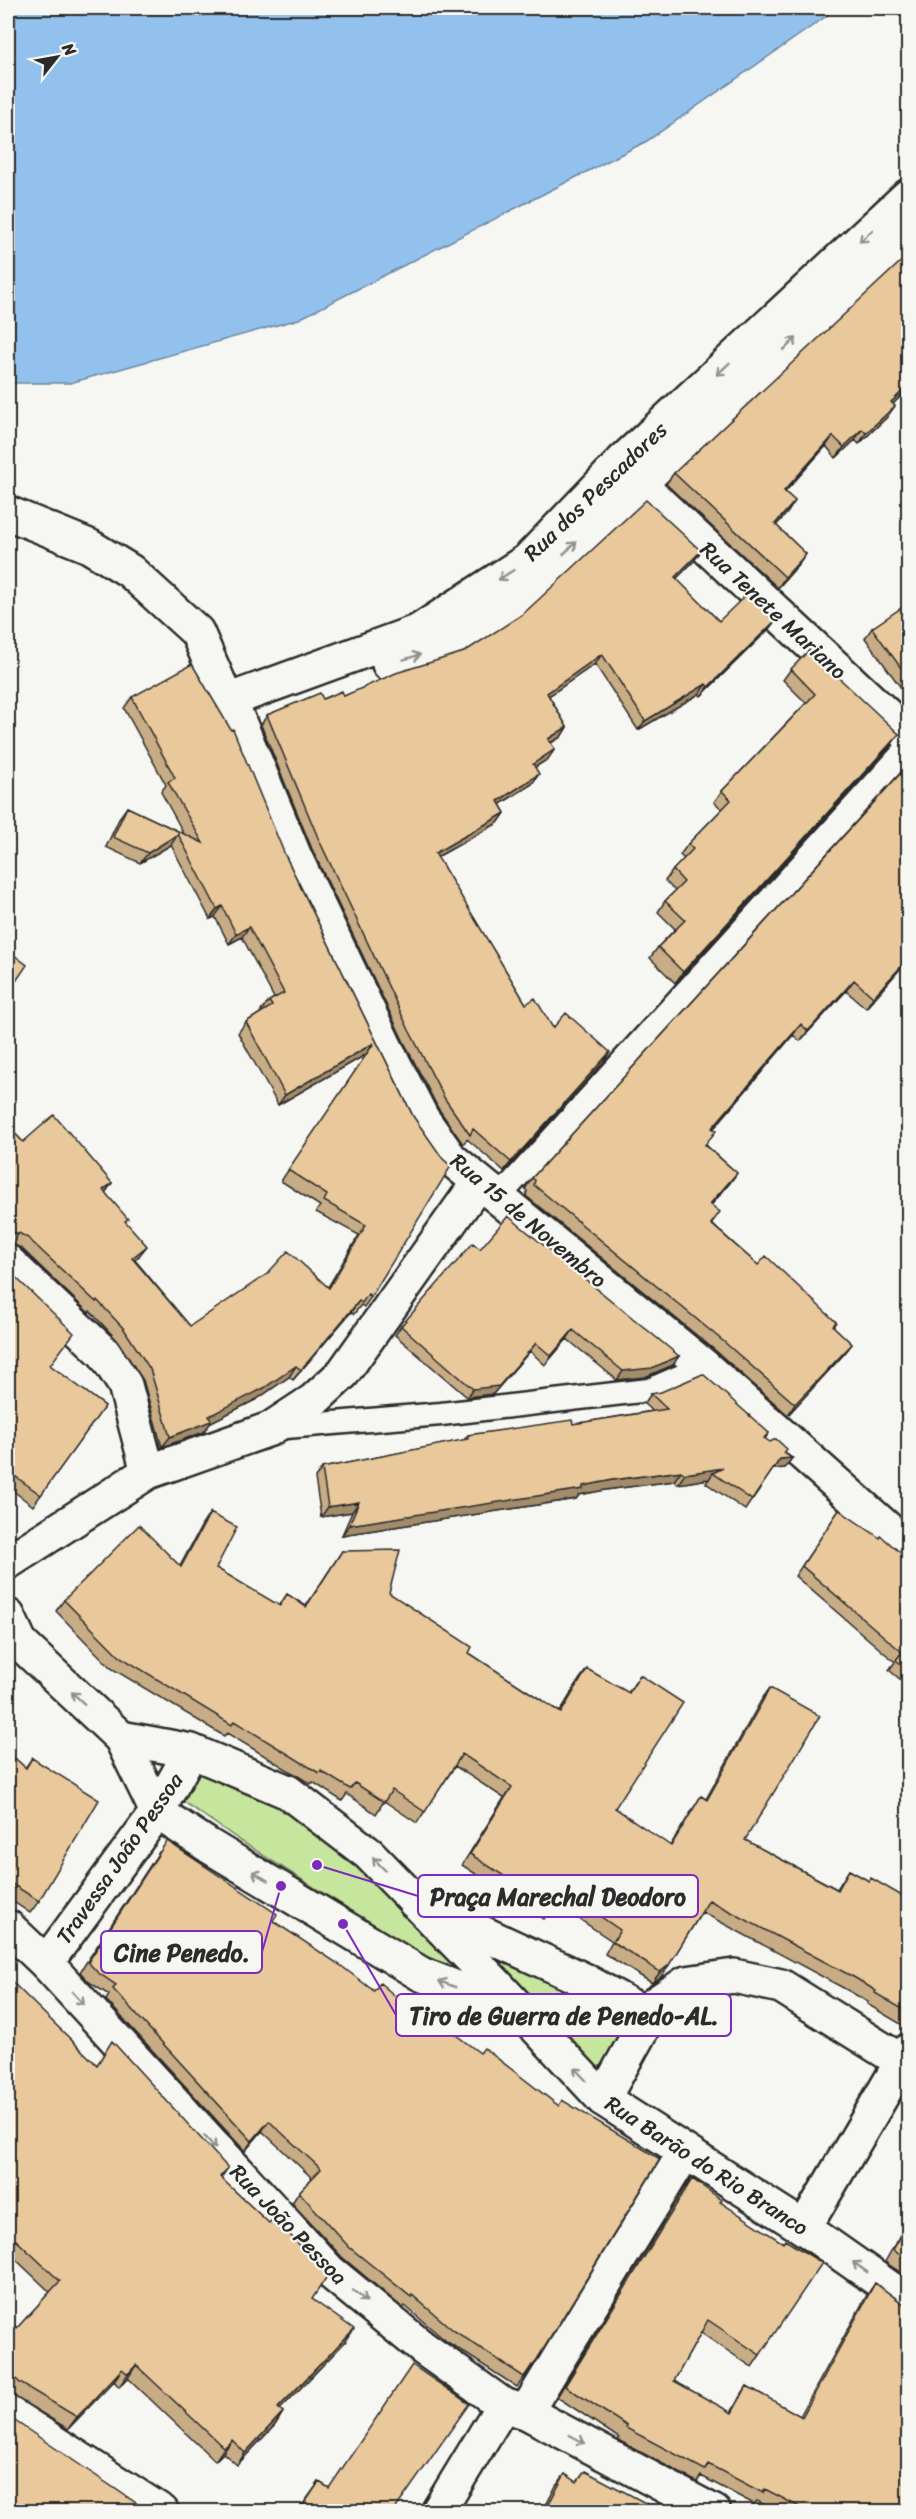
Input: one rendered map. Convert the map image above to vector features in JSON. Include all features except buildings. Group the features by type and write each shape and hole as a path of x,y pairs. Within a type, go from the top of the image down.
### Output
{"street":[{"name":"Rua dos Pescadores","path":"232,709 419,631 528,560 624,460 909,196"},
{"name":"Rua dos Pescadores","path":"232,709 327,684 447,646 504,609 909,233"},
{"name":"Rua Tenete Mariano","path":"639,484 909,735"},
{"name":"Rua 15 de Novembro","path":"8,513 89,546 130,571 197,632 295,857 417,1108 451,1159 704,1366 909,1547"},
{"path":"8,1562 148,1472 270,1429 314,1401 343,1373 489,1190"},
{"path":"8,1262 104,1353 125,1385 148,1472"},
{"path":"8,1616 21,1644 121,1738 157,1812"},
{"name":"Rua Barão do Rio Branco","path":"121,1738 191,1751 288,1791 369,1854 495,1983 603,2099 804,2228 909,2301"},
{"name":"Travessa João Pessoa","path":"46,1963 157,1812 191,1751"},
{"name":"Rua Barão do Rio Branco","path":"157,1812 421,1974 521,2013"},
{"path":"415,1901 582,1979 649,2016"},
{"name":"Rua João Pessoa","path":"8,1927 46,1963 329,2271 423,2348 514,2409 714,2511"},
{"path":"603,2099 657,2003 686,1983 734,1976 781,1986 905,2056 804,2228"},
{"path":"438,2511 514,2409 685,2152"},
{"path":"8,2413 123,2502 162,2511"}],"lane":[{"path":"489,1190 909,747"},
{"path":"270,1429 441,1414 649,1390 704,1366"}],"green space":[{"path":"186,1765 293,1810 382,1889 463,1970 456,1977 241,1841 168,1791"},
{"path":"480,1940 637,2015 600,2069 478,1953"}],"water":[{"path":"8,8 838,8 647,141 299,319 70,383 8,383"}],"place":[{"name":"Praça Marechal Deodoro","path":"317,1865"},
{"name":"Cine Penedo.","path":"281,1886"},
{"name":"Tiro de Guerra de Penedo-AL.","path":"343,1924"}]}
